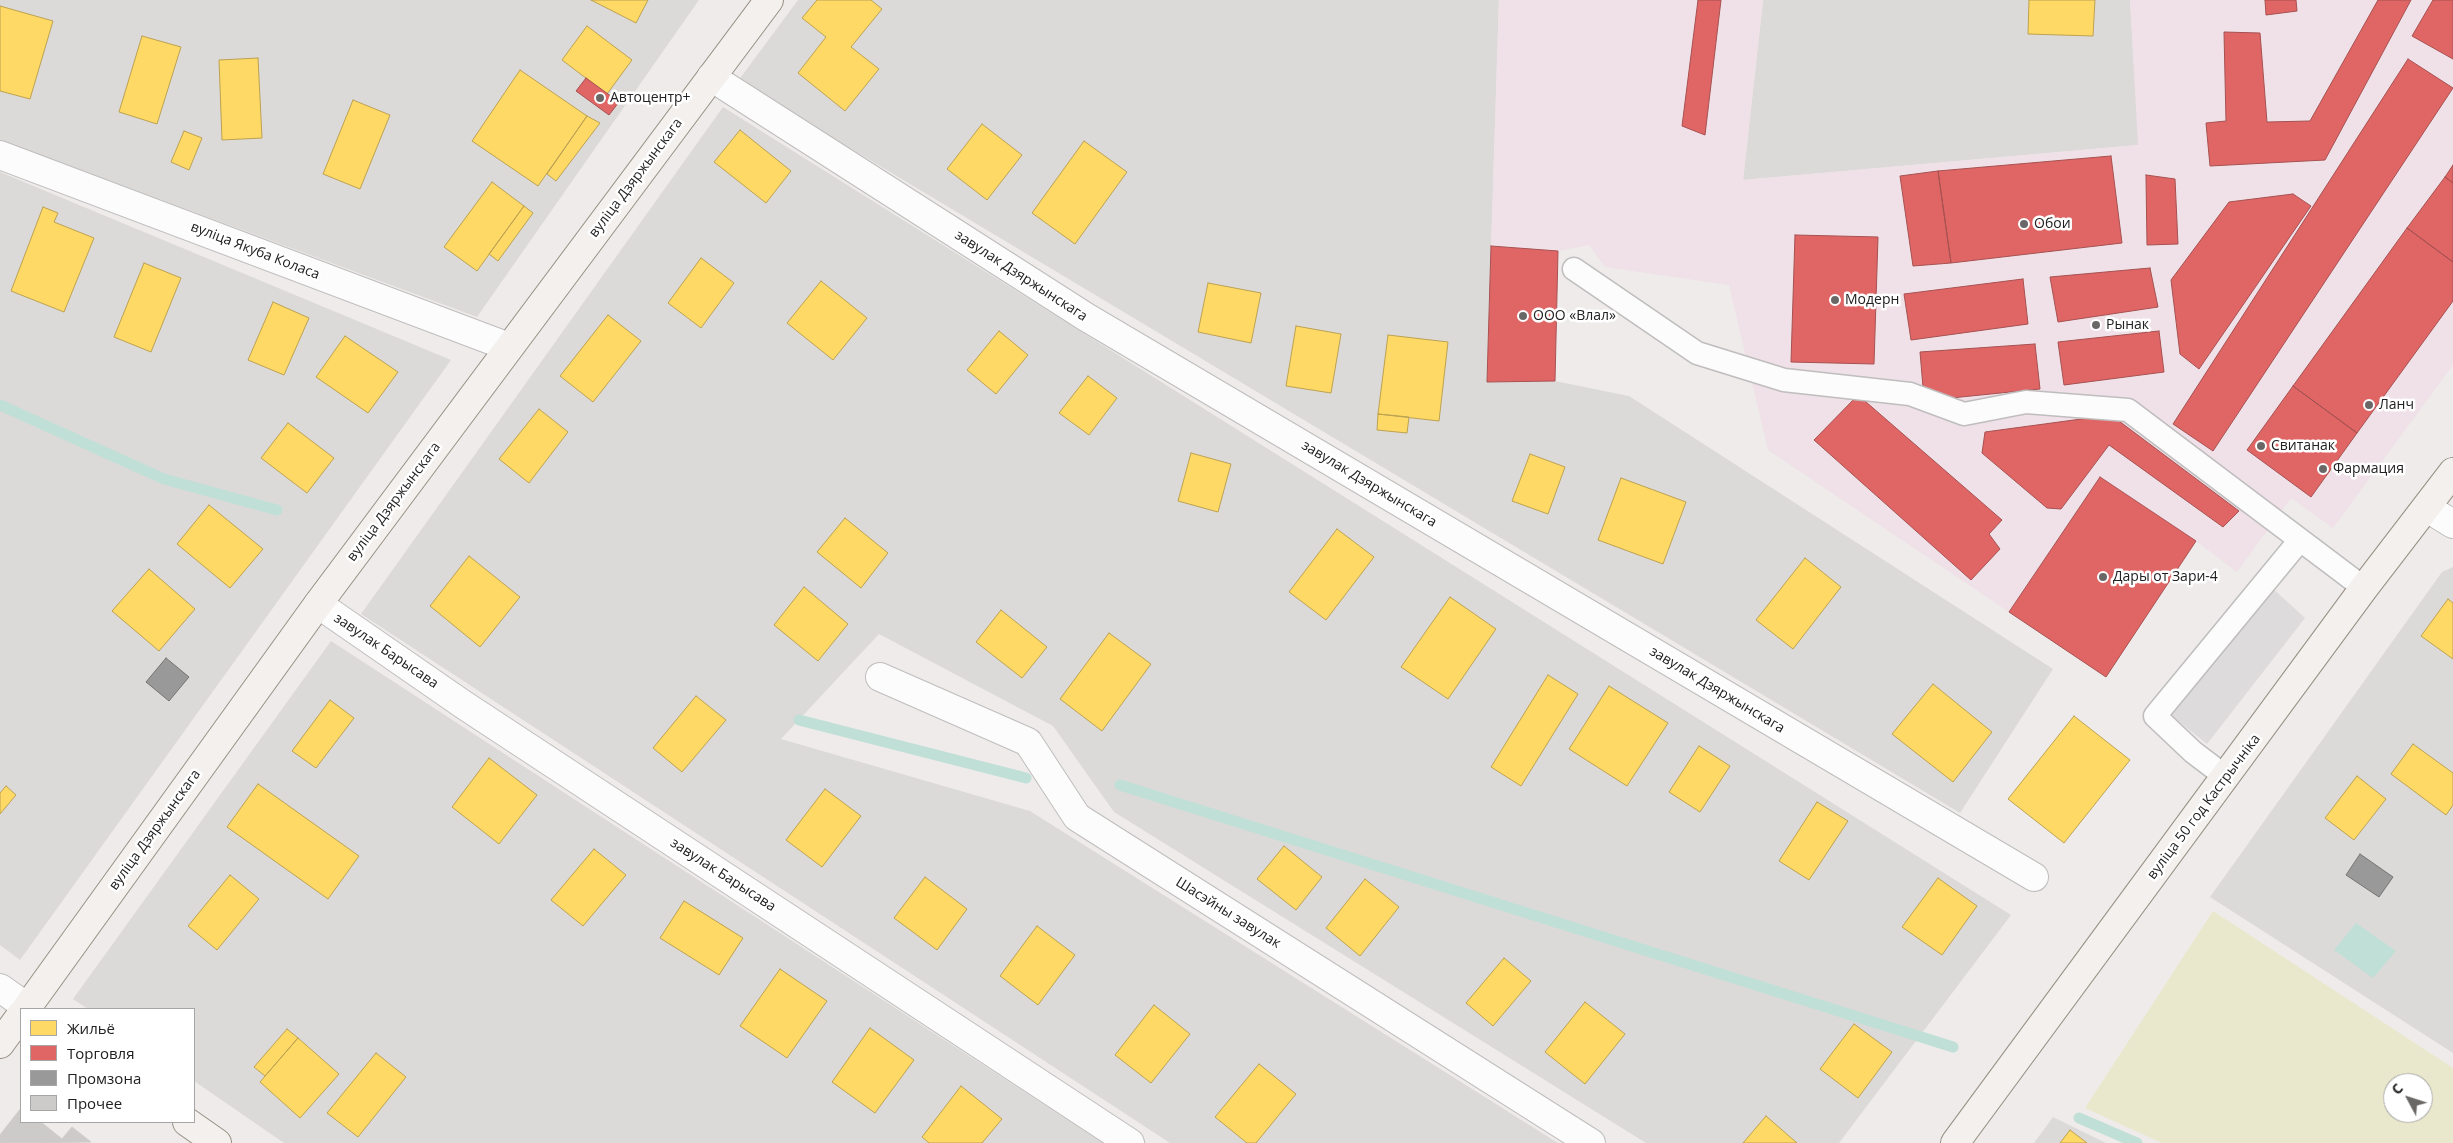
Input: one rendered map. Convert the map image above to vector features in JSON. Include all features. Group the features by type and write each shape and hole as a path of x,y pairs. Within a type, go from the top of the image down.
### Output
{"street":[{"name":"вуліца Дзяржынскага","path":"27,1008 318,604 769,0"},
{"name":"завулак Дзяржынскага","path":"711,77 1086,317 2034,877"},
{"name":"вуліца Якуба Коласа","path":"0,154 509,348"},
{"name":"вуліца 50 год Кастрычніка","path":"1955,1143 2364,588 2453,472"},
{"path":"2427,508 2453,524"},
{"name":"завулак Барысава","path":"318,604 464,704 1130,1143"},
{"name":"Шасэйны завулак","path":"880,678 1028,742 1077,817 1591,1143"},
{"path":"0,988 24,1008"},
{"name":"вуліца Дзяржынскага","path":"0,1044 20,1018"},
{"path":"188,1123 217,1143"}],"lane":[{"path":"1574,269 1697,353 1784,380 1910,394 1964,414 2026,402 2128,410 2364,588"},
{"path":"2226,777 2193,752 2155,716 2300,540"}],"shaded area":[{"path":"0,0 699,0 477,317 0,140"},
{"path":"798,0 1499,0 1487,382 1555,381 1629,396 2053,669 1960,813 738,81"},
{"name":"Рынак","path":"1499,0 1763,0 1743,180 2138,145 2130,0 2453,0 2453,365 2333,528 2291,498 2237,572 2196,541 2100,477 2009,612 1768,450 1729,285 1605,267 1589,245 1558,251 1491,246"},
{"path":"1763,0 2130,0 2139,145 1743,180"},
{"path":"723,107 2011,915 1839,1143 1646,1143 1114,812 1053,726 879,634 781,739 1030,811 1558,1143 1170,1143 361,614"},
{"path":"0,172 451,360 20,960 0,945"},
{"path":"2453,567 2453,1053 2210,897 2442,572"},
{"path":"2270,586 2305,618 2207,744 2167,712"},
{"path":"331,641 1103,1143 284,1143 195,1082 195,1008 86,1008 73,999"},
{"path":"2213,911 2453,1068 2453,1143 2162,1143 2085,1108"},
{"path":"2356,923 2396,951 2373,978 2334,950"},
{"path":"2053,1117 2106,1143 2034,1143"}],"building: Жильё":[{"path":"591,0 648,0 636,23"},
{"path":"817,0 871,0 882,9 851,47 879,69 845,111 798,73 826,37 802,18"},
{"path":"2029,0 2095,0 2093,36 2028,34"},
{"path":"0,6 53,21 30,99 0,91"},
{"path":"587,26 632,60 607,94 562,60"},
{"path":"142,36 181,47 157,124 119,112"},
{"path":"258,58 262,138 222,140 219,60"},
{"path":"520,70 587,116 538,186 472,141"},
{"path":"353,100 390,115 360,189 323,174"},
{"path":"587,116 600,123 556,181 547,174"},
{"path":"982,124 1022,155 987,200 947,169"},
{"path":"740,130 791,171 766,203 714,162"},
{"path":"184,131 202,138 189,170 171,162"},
{"path":"1084,141 1127,172 1075,244 1032,213"},
{"path":"492,182 524,206 477,271 444,247"},
{"path":"524,206 533,213 498,261 489,254"},
{"path":"43,207 58,213 54,222 94,238 64,312 11,291"},
{"path":"701,258 734,283 701,328 668,303"},
{"path":"144,263 181,278 151,352 114,337"},
{"path":"821,281 867,318 833,360 787,323"},
{"path":"1208,283 1261,293 1251,343 1198,332"},
{"path":"273,302 309,318 284,375 248,360"},
{"path":"608,315 641,341 593,402 560,376"},
{"path":"1296,326 1341,334 1331,393 1286,386"},
{"path":"999,331 1028,355 996,394 967,370"},
{"path":"1388,335 1448,342 1439,421 1378,414"},
{"path":"345,336 398,372 368,413 316,377"},
{"path":"1088,376 1117,398 1089,435 1059,413"},
{"path":"539,409 568,432 529,483 499,459"},
{"path":"1378,414 1409,417 1407,433 1377,430"},
{"path":"288,423 334,458 307,493 261,458"},
{"path":"1191,453 1231,464 1218,512 1178,501"},
{"path":"1530,454 1565,467 1548,514 1512,501"},
{"path":"1621,478 1686,502 1663,564 1598,540"},
{"path":"209,505 263,549 230,588 177,544"},
{"path":"845,518 888,553 861,588 817,552"},
{"path":"1337,529 1374,557 1326,620 1289,592"},
{"path":"469,556 520,597 480,647 430,606"},
{"path":"1805,558 1841,587 1793,649 1756,620"},
{"path":"149,569 195,609 159,651 112,611"},
{"path":"804,587 848,624 818,661 774,625"},
{"path":"1450,597 1496,629 1448,699 1401,667"},
{"path":"2448,599 2453,603 2453,659 2421,636"},
{"path":"1001,610 1047,647 1022,678 976,642"},
{"path":"1109,633 1151,664 1102,731 1060,699"},
{"path":"1548,675 1578,694 1521,786 1491,767"},
{"path":"1933,684 1992,732 1953,782 1892,734"},
{"path":"1609,686 1668,723 1627,786 1569,749"},
{"path":"696,696 726,720 682,772 653,748"},
{"path":"330,700 354,718 316,768 292,751"},
{"path":"2074,716 2130,760 2064,843 2008,799"},
{"path":"2413,744 2453,773 2453,805 2446,815 2391,774"},
{"path":"1699,746 1730,766 1700,812 1669,792"},
{"path":"489,758 537,795 499,844 452,807"},
{"path":"2357,776 2386,799 2354,840 2325,818"},
{"path":"258,784 359,856 328,899 227,827"},
{"path":"6,786 16,795 0,814 0,793"},
{"path":"825,789 861,816 822,867 786,840"},
{"path":"1817,802 1848,821 1809,880 1779,861"},
{"path":"1284,846 1322,877 1296,910 1257,879"},
{"path":"594,849 626,875 583,926 551,900"},
{"path":"230,875 259,899 217,950 188,926"},
{"path":"925,877 967,909 937,950 894,918"},
{"path":"1938,878 1977,906 1942,955 1902,927"},
{"path":"1365,879 1399,907 1360,956 1326,928"},
{"path":"684,901 743,938 719,975 660,938"},
{"path":"1037,926 1075,955 1038,1005 1000,976"},
{"path":"1504,958 1531,981 1493,1026 1466,1003"},
{"path":"780,969 827,1001 787,1058 740,1026"},
{"path":"1585,1002 1625,1034 1585,1084 1545,1052"},
{"path":"1154,1005 1190,1034 1151,1083 1115,1055"},
{"path":"1854,1024 1892,1052 1858,1098 1820,1069"},
{"path":"870,1028 914,1060 875,1113 832,1082"},
{"path":"287,1029 298,1038 265,1076 254,1067"},
{"path":"298,1038 339,1074 300,1118 260,1082"},
{"path":"376,1053 406,1077 358,1137 327,1113"},
{"path":"1259,1064 1296,1094 1256,1143 1247,1143 1215,1117"},
{"path":"961,1086 1002,1119 982,1143 929,1143 922,1137"},
{"path":"1766,1116 1797,1143 1743,1143"},
{"path":"2070,1130 2087,1143 2060,1143"}],"building: Торговля":[{"path":"1698,0 1721,0 1705,135 1682,126"},
{"path":"2265,0 2296,0 2297,11 2266,15"},
{"path":"2378,0 2411,0 2325,160 2210,166 2206,123 2226,121 2224,32 2260,33 2267,122 2310,121"},
{"path":"2433,0 2453,0 2453,59 2412,36"},
{"path":"2408,59 2453,88 2213,451 2173,424"},
{"name":"Автоцентр+","path":"586,78 619,102 609,115 576,91"},
{"path":"2111,156 2122,243 1951,263 1938,171"},
{"path":"2453,165 2453,183 2445,177"},
{"path":"1938,171 1951,263 1913,266 1900,176"},
{"path":"2146,175 2175,179 2178,244 2147,245"},
{"path":"2445,177 2453,183 2453,262 2407,228"},
{"path":"2293,194 2311,206 2199,369 2180,354 2171,280 2229,202"},
{"path":"2407,228 2453,262 2453,301 2357,433 2293,386"},
{"name":"Модерн","path":"1795,235 1878,237 1874,364 1791,362"},
{"name":"ООО «Влал»","path":"1491,246 1558,251 1555,381 1487,382"},
{"path":"2150,268 2158,307 2058,322 2050,277"},
{"path":"2023,279 2028,324 1911,340 1904,294"},
{"path":"2159,331 2164,372 2064,385 2058,342"},
{"path":"2035,344 2040,389 1951,398 1923,387 1920,352"},
{"path":"2293,386 2357,433 2311,497 2247,450"},
{"path":"1858,395 2002,520 1989,534 2000,549 1971,580 1814,440"},
{"path":"2111,415 2239,511 2223,527 2109,445 2061,509 2047,508 1982,453 1985,432"},
{"name":"Дары от Зари-4","path":"2100,477 2196,541 2106,677 2009,612"}],"building: Промзона":[{"path":"166,658 189,677 169,701 146,682"},
{"path":"2360,854 2393,877 2379,897 2346,875"}],"building: Прочее":[{"path":"20,1109 20,1123 42,1123 62,1139 72,1127 91,1142 0,1143 0,1135"}],"waterway":[{"path":"0,405 164,479 277,510"},
{"path":"799,720 1026,778"},
{"path":"1120,785 1953,1047"},
{"path":"2079,1118 2137,1143"}],"place":[{"name":"Автоцентр+","path":"600,98"},
{"name":"Обои","path":"2024,224"},
{"name":"Модерн","path":"1835,300"},
{"name":"ООО «Влал»","path":"1523,316"},
{"name":"Рынак","path":"2096,325"},
{"name":"Ланч","path":"2369,405"},
{"name":"Свитанак","path":"2261,446"},
{"name":"Фармация","path":"2323,469"},
{"name":"Дары от Зари-4","path":"2103,577"}]}
